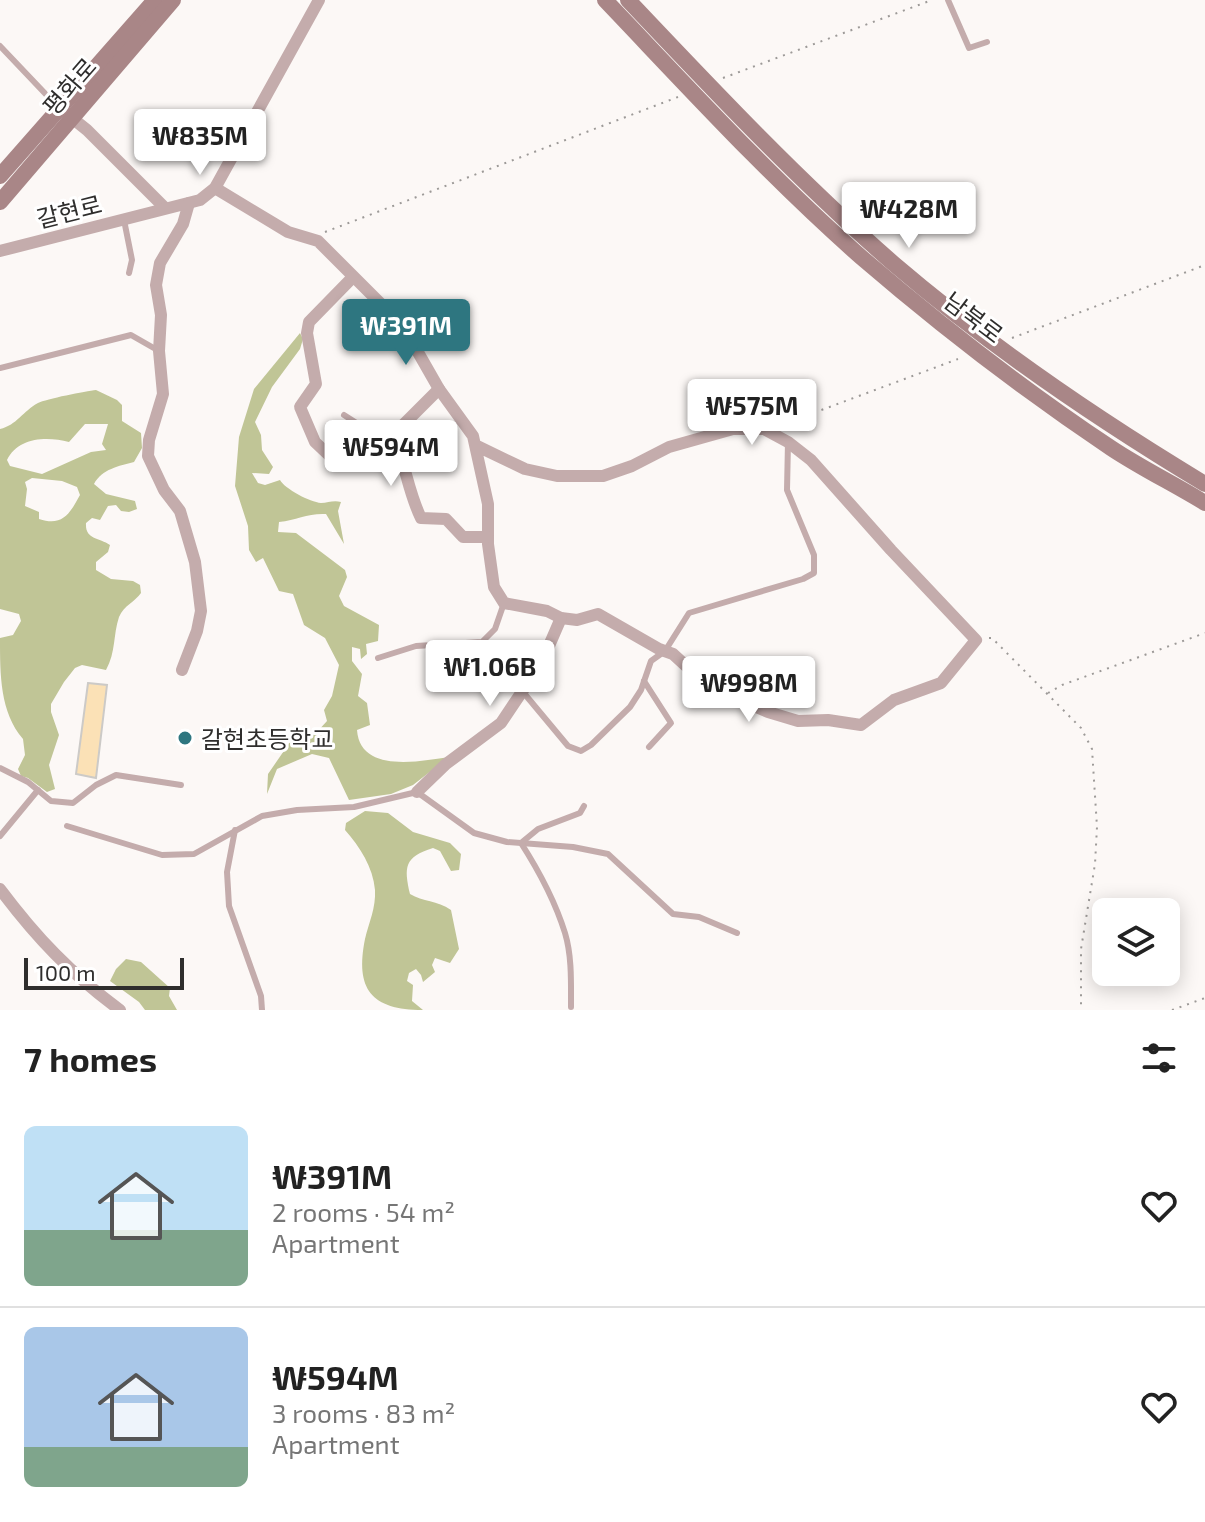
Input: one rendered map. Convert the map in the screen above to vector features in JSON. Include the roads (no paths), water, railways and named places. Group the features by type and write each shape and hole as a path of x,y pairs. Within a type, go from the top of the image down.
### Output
{"main road":[{"name":"평화로","path":"0,202 155,0"},
{"name":"평화로","path":"0,176 66,113 173,0"},
{"name":"남북로","path":"605,0 754,157 859,255 932,316 1059,412 1114,450 1205,503"},
{"name":"남북로","path":"628,0 773,153 894,263 1062,392 1205,484"}],"street":[{"path":"319,0 215,188 288,232 318,241 403,326 439,389 473,436 488,504 494,587 504,603 577,620 598,614 673,654 697,676 723,693 798,721 828,720 861,725 894,700 941,683 976,640 811,460 764,429 733,429 669,447 632,466 603,476 557,476 525,469 475,445"},
{"path":"66,113 165,208"},
{"name":"갈현로","path":"0,251 200,200 215,188"},
{"path":"182,670 201,611 195,562 180,511 164,490 148,456 149,440 163,394 159,351 161,315 156,285 160,263 183,224 189,203"},
{"path":"333,459 315,442 300,407 316,384 307,333 309,322 353,277"},
{"path":"439,389 400,428 394,439 405,464 411,498 421,518 446,519 463,537 488,537"},
{"path":"417,792 446,764 501,723 542,662 561,618"},
{"path":"0,889 33,934 89,987 120,1010"}],"lane":[{"path":"948,0 969,48 987,42"},
{"path":"0,46 66,113"},
{"path":"124,220 132,260 129,273"},
{"path":"0,368 131,335 159,351"},
{"path":"344,415 394,439"},
{"path":"523,692 568,746 581,751 630,707 651,661 665,651 689,613 814,573 814,555 787,490 788,442"},
{"path":"378,658 416,646 482,642 495,629 504,603"},
{"path":"644,681 671,723 649,747"},
{"path":"0,768 28,782 51,801 73,803 96,785 116,775 181,785"},
{"path":"0,836 38,790"},
{"path":"67,826 162,855 194,854 262,816 297,810 354,807 417,792 474,833 521,843 573,847 608,854 673,914 699,917 737,933"},
{"path":"521,843 538,829 580,813 584,806"},
{"path":"235,830 227,872 229,906 261,996 262,1010"},
{"path":"521,843 539,872 566,935 572,1009 562,1010"}],"place":[{"name":"갈현초등학교","path":"185,738"}]}
